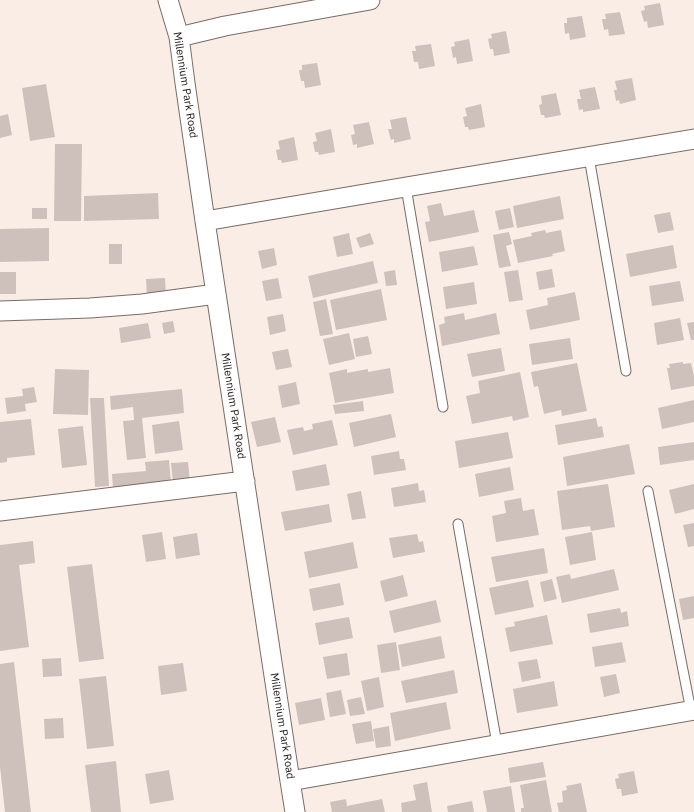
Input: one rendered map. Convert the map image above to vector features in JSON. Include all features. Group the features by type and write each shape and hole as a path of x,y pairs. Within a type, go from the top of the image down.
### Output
{"street":[{"name":"Millennium Park Road","path":"168,0 179,37 184,83 295,812"},
{"path":"179,37 225,26 370,0"},
{"path":"205,222 694,139"},
{"path":"0,311 90,308 142,304 216,294"},
{"path":"0,511 245,481"},
{"path":"290,781 692,711"}],"lane":[{"path":"589,157 626,371"},
{"path":"406,187 443,407"},
{"path":"648,491 692,711"},
{"path":"458,524 497,744"}],"building":[{"path":"660,3 664,25 648,28 647,21 644,22 641,11 645,10 644,6"},
{"path":"620,12 625,34 609,36 608,29 604,30 602,19 606,19 605,14"},
{"path":"582,16 586,37 570,40 569,33 565,34 564,23 567,23 567,18"},
{"path":"506,31 510,53 494,56 493,49 490,49 488,39 492,38 491,34"},
{"path":"469,39 473,61 457,64 456,57 453,58 451,47 455,46 454,42"},
{"path":"431,44 435,66 419,69 418,62 414,62 412,51 416,51 415,46"},
{"path":"317,63 321,85 305,88 304,81 301,81 299,70 302,70 302,65"},
{"path":"632,78 636,100 620,104 619,100 616,101 614,90 617,90 615,81"},
{"path":"46,84 55,137 30,141 22,88"},
{"path":"595,87 600,109 583,112 583,109 579,110 577,99 581,99 579,90"},
{"path":"556,93 561,115 545,118 544,115 541,115 539,105 542,104 541,96"},
{"path":"481,104 485,127 469,130 468,127 465,127 463,117 467,116 465,108"},
{"path":"8,114 12,135 0,138 0,116"},
{"path":"406,117 411,139 394,143 394,139 391,140 388,129 392,129 390,120"},
{"path":"369,122 374,144 357,148 357,144 353,145 351,135 355,134 353,125"},
{"path":"331,129 335,152 319,155 318,152 315,152 313,142 317,141 315,133"},
{"path":"294,137 298,160 282,163 281,160 278,160 276,150 280,149 278,141"},
{"path":"55,144 82,144 81,221 54,221"},
{"path":"158,193 159,219 84,221 84,196"},
{"path":"560,196 564,219 517,228 513,206"},
{"path":"441,203 444,216 474,210 479,232 429,242 425,222 430,221 427,206"},
{"path":"32,208 47,208 47,219 32,219"},
{"path":"510,208 514,227 499,230 495,211"},
{"path":"670,212 674,230 658,233 654,215"},
{"path":"49,228 49,261 0,262 0,229"},
{"path":"545,230 546,233 561,230 565,251 552,254 553,256 518,263 513,240 532,236 531,233"},
{"path":"509,232 512,244 506,246 511,266 499,268 493,235"},
{"path":"349,233 353,254 337,257 333,237"},
{"path":"370,233 374,244 360,248 356,238"},
{"path":"109,244 122,244 122,264 109,264"},
{"path":"673,245 677,268 630,277 626,254"},
{"path":"474,246 478,265 442,272 439,252"},
{"path":"274,248 277,265 262,269 258,251"},
{"path":"373,261 378,283 313,298 308,276"},
{"path":"552,269 555,287 539,290 536,272"},
{"path":"395,270 397,285 386,286 384,272"},
{"path":"518,270 523,300 509,302 504,272"},
{"path":"0,272 16,272 16,294 0,294"},
{"path":"165,278 166,296 147,297 146,279"},
{"path":"278,278 282,298 266,301 262,281"},
{"path":"680,281 684,301 652,306 649,286"},
{"path":"474,282 477,304 446,309 443,287"},
{"path":"381,289 387,320 336,330 330,300"},
{"path":"575,292 580,320 530,330 526,310 548,305 547,298"},
{"path":"326,299 333,334 320,336 313,302"},
{"path":"464,313 465,320 496,313 500,334 442,346 439,325 445,323 444,317"},
{"path":"283,314 286,331 270,335 267,317"},
{"path":"680,318 684,340 657,345 654,323"},
{"path":"173,321 175,332 164,334 162,323"},
{"path":"694,322 694,340 691,340 687,323"},
{"path":"148,323 151,338 121,343 119,328"},
{"path":"349,333 355,359 329,365 323,339"},
{"path":"368,336 372,354 356,357 353,339"},
{"path":"570,338 573,359 532,365 529,344"},
{"path":"501,348 505,371 472,377 467,354"},
{"path":"288,349 292,367 276,370 272,352"},
{"path":"683,362 683,364 691,363 694,376 694,386 671,390 667,368 670,368 669,364"},
{"path":"577,363 587,411 562,416 561,410 544,414 538,386 534,387 531,372"},
{"path":"390,368 394,393 335,403 329,373 347,369 347,373 368,369 368,372"},
{"path":"55,369 89,370 88,415 53,414"},
{"path":"520,372 529,417 513,421 512,416 472,424 466,396 480,393 478,381"},
{"path":"296,382 300,404 282,408 278,386"},
{"path":"34,387 37,402 25,404 26,411 7,414 5,398 23,396 22,389"},
{"path":"182,389 184,413 142,418 146,458 127,460 123,421 134,420 133,407 111,410 110,396"},
{"path":"90,398 104,398 109,486 95,487"},
{"path":"694,400 694,422 662,429 658,408"},
{"path":"363,401 364,411 335,414 333,405"},
{"path":"391,414 396,437 354,447 349,423"},
{"path":"275,417 281,442 257,447 251,422"},
{"path":"596,418 598,427 602,426 604,437 558,445 555,425"},
{"path":"31,419 35,455 7,458 7,462 0,463 0,422"},
{"path":"332,420 338,445 293,455 287,430 303,427 304,431 313,429 312,424"},
{"path":"179,421 183,450 155,454 152,425"},
{"path":"83,426 87,465 62,468 58,429"},
{"path":"508,432 513,458 459,468 455,441"},
{"path":"694,442 694,460 660,465 658,447"},
{"path":"629,444 635,474 567,486 563,457"},
{"path":"399,451 400,459 404,459 406,470 374,475 371,456"},
{"path":"169,460 171,483 113,489 112,474 146,471 145,462"},
{"path":"188,462 190,482 173,483 171,463"},
{"path":"326,464 330,485 296,491 292,471"},
{"path":"510,467 514,490 479,497 475,474"},
{"path":"418,483 419,491 424,490 426,502 394,507 391,488"},
{"path":"608,484 615,527 591,531 590,526 562,530 557,491"},
{"path":"694,484 694,509 675,514 669,490"},
{"path":"361,491 366,518 352,520 347,494"},
{"path":"521,498 523,511 534,509 539,535 496,542 492,516 506,513 504,501"},
{"path":"329,504 332,522 285,531 281,512"},
{"path":"694,523 694,546 688,547 683,525"},
{"path":"162,532 166,559 146,562 142,535"},
{"path":"592,532 596,560 570,565 565,537"},
{"path":"197,533 200,555 176,559 173,537"},
{"path":"417,534 419,542 423,541 425,552 393,558 389,538"},
{"path":"33,541 35,563 19,565 29,647 0,651 0,545"},
{"path":"353,542 358,568 309,578 304,552"},
{"path":"544,548 548,573 496,582 491,557"},
{"path":"92,564 104,659 79,662 67,567"},
{"path":"614,569 619,590 562,603 556,577 570,574 571,579"},
{"path":"403,575 408,596 385,602 380,581"},
{"path":"552,579 557,599 544,602 540,582"},
{"path":"528,580 534,607 495,615 489,588"},
{"path":"340,583 344,605 313,611 309,589"},
{"path":"694,596 694,618 683,620 679,599"},
{"path":"436,600 441,622 394,633 389,611"},
{"path":"620,608 621,613 627,611 629,626 590,633 587,614"},
{"path":"547,615 553,644 510,652 505,628 515,626 514,622"},
{"path":"349,617 353,638 319,645 315,623"},
{"path":"441,636 445,658 402,667 398,645"},
{"path":"396,642 400,670 381,673 377,645"},
{"path":"622,642 626,662 595,667 592,647"},
{"path":"347,653 350,675 327,679 323,657"},
{"path":"61,658 62,676 43,677 42,659"},
{"path":"537,659 541,678 522,682 518,662"},
{"path":"14,662 31,812 5,812 0,767 0,664"},
{"path":"183,663 187,691 161,695 158,666"},
{"path":"454,670 458,693 406,703 401,681"},
{"path":"616,674 620,693 604,697 600,677"},
{"path":"106,676 114,746 87,749 79,679"},
{"path":"379,677 384,707 367,711 361,681"},
{"path":"554,681 558,706 517,713 513,689"},
{"path":"341,690 346,714 330,717 326,693"},
{"path":"361,697 365,714 350,716 347,700"},
{"path":"321,698 325,720 299,725 295,703"},
{"path":"446,702 451,729 395,741 390,713"},
{"path":"63,718 64,738 45,739 44,719"},
{"path":"371,721 374,741 356,744 352,724"},
{"path":"389,726 391,746 376,748 373,729"},
{"path":"116,761 121,812 91,812 85,765"},
{"path":"543,762 546,777 510,783 508,768"},
{"path":"169,770 174,800 150,804 145,774"},
{"path":"634,771 638,793 622,796 621,789 617,789 615,779 619,778 618,774"},
{"path":"546,780 552,812 521,812 521,808 524,808 520,785"},
{"path":"427,782 432,812 402,812 401,803 416,800 413,785"},
{"path":"581,783 587,812 559,812 557,803 563,802 562,791 567,790 566,786"},
{"path":"511,786 515,812 487,812 483,791"},
{"path":"346,799 347,806 382,799 385,812 332,812 330,802"},
{"path":"472,801 474,812 448,812 447,806"}]}
